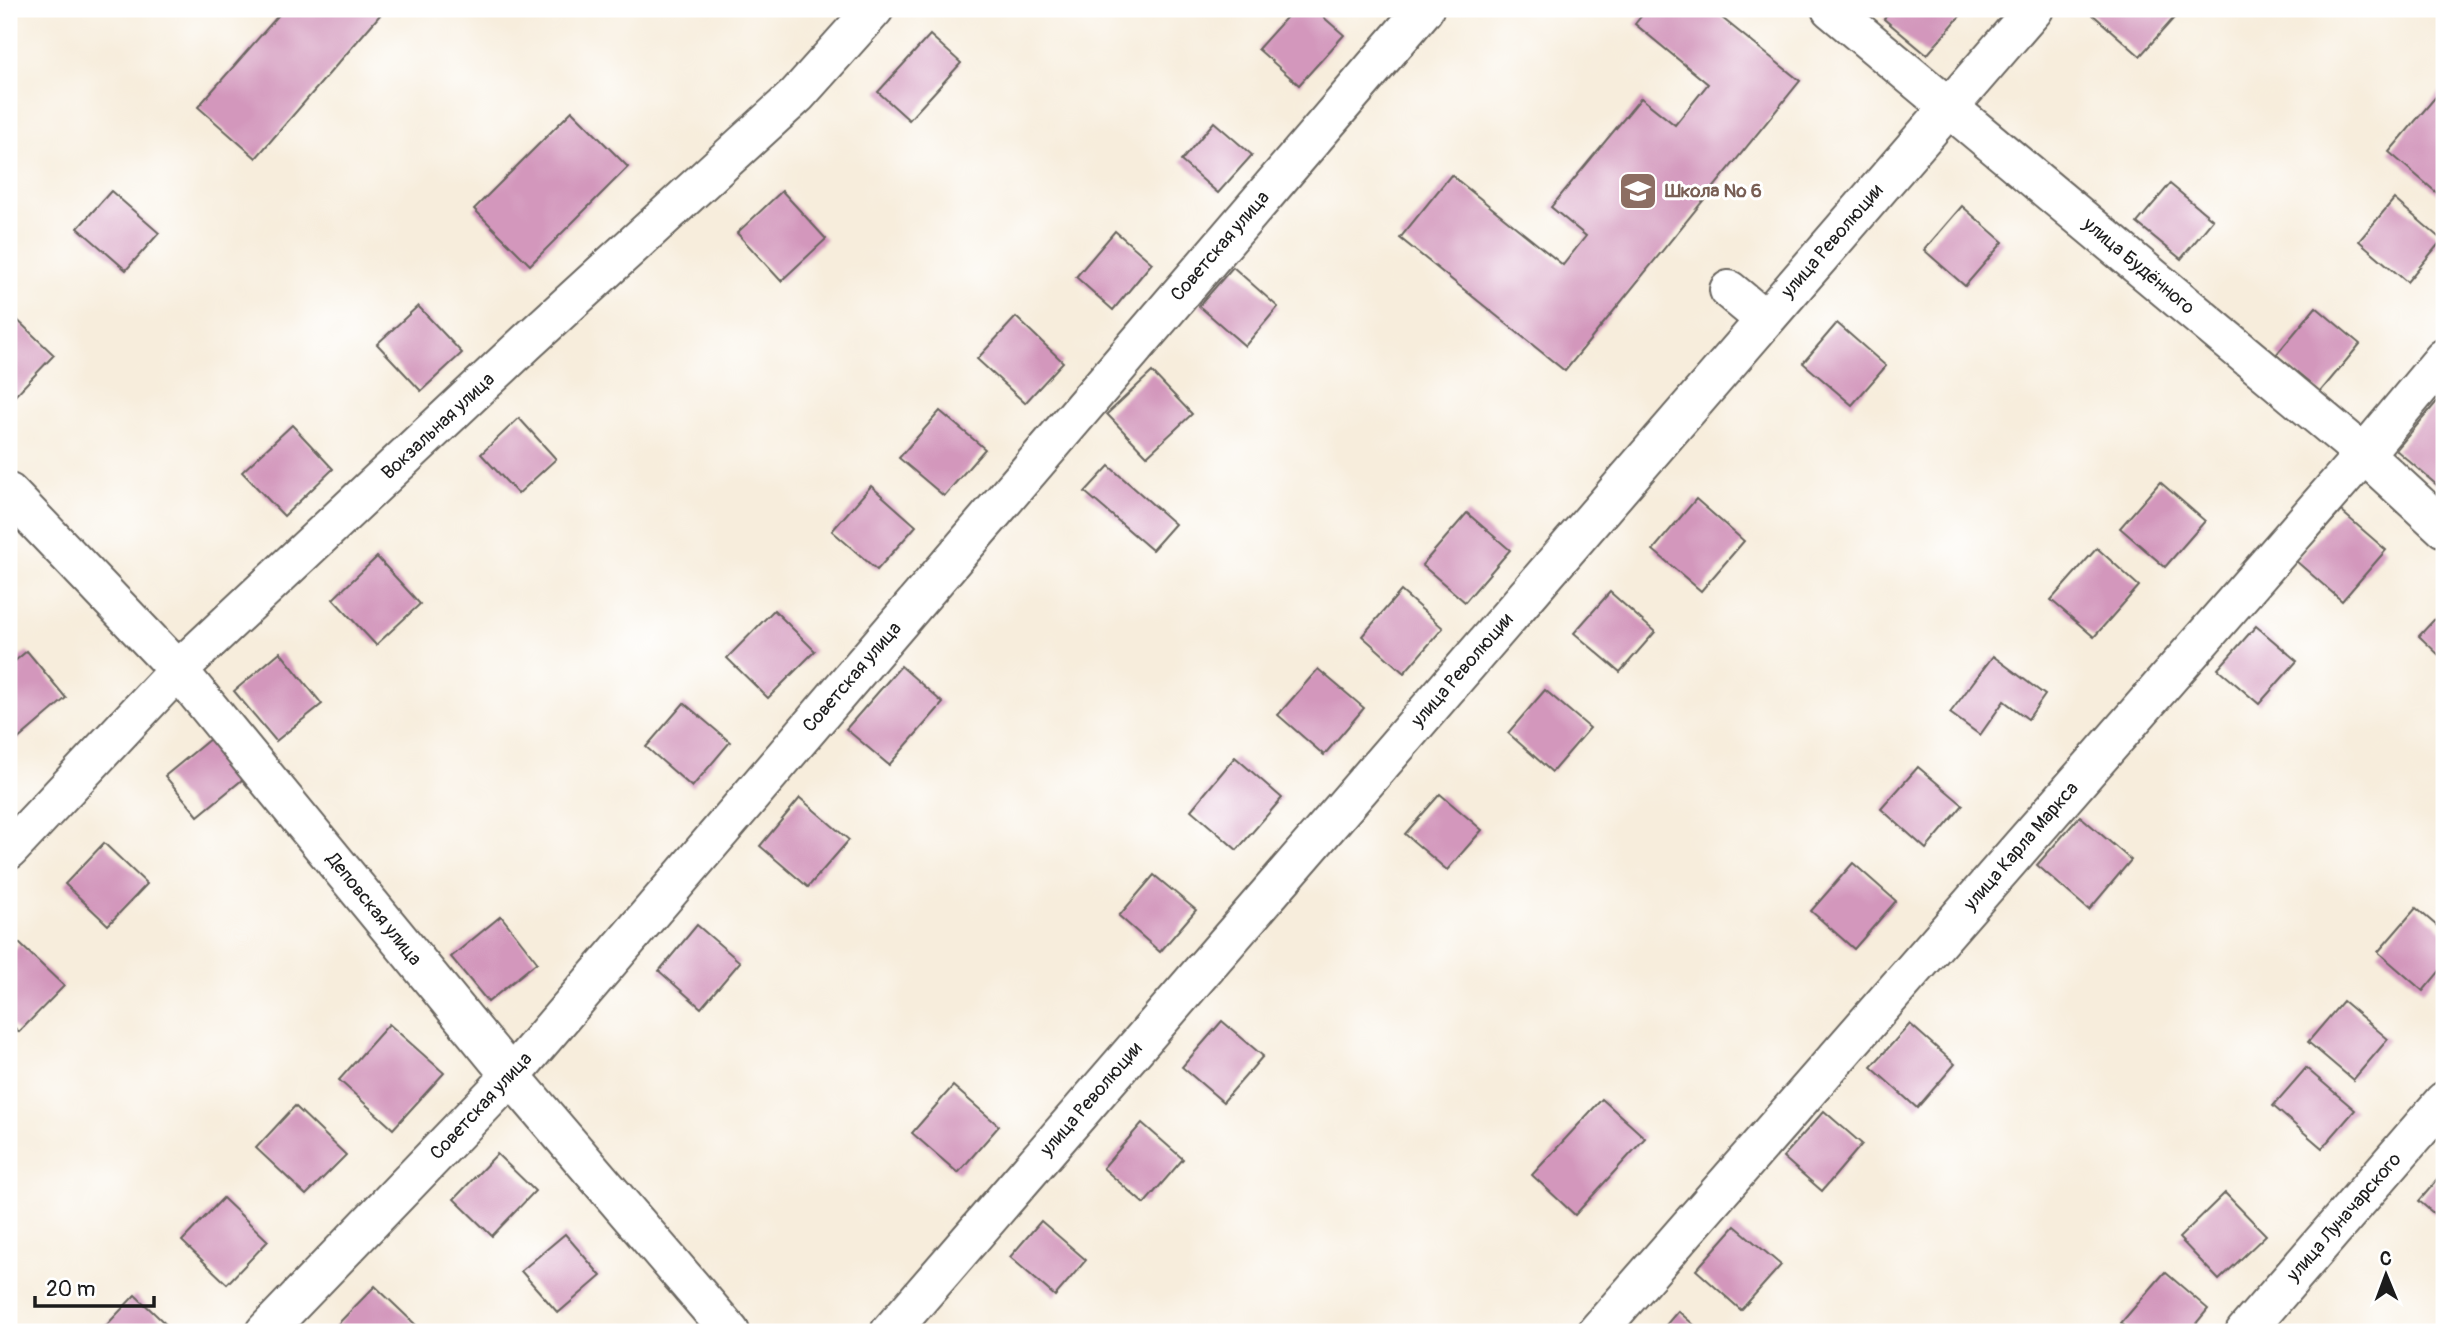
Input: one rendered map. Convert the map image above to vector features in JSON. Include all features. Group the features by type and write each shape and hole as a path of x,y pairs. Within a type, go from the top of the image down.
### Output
{"street":[{"name":"Вокзальная улица","path":"9,850 177,670 527,342 797,95 874,9"},
{"name":"Советская улица","path":"265,1332 511,1076 1424,9"},
{"name":"улица Будённого","path":"1831,9 2364,454 2444,528"},
{"name":"улица Революции","path":"890,1332 2034,9"},
{"path":"1729,290 1764,319"},
{"name":"улица Карла Маркса","path":"1597,1332 2364,454 2444,358"},
{"name":"Деповская улица","path":"9,493 177,670 511,1076 730,1332"},
{"name":"улица Луначарского","path":"2245,1332 2444,1101"}],"building":[{"path":"284,9 373,9 380,15 256,158 198,107"},
{"path":"1294,9 1314,9 1344,35 1299,85 1258,49"},
{"name":"Школа № 6","path":"1647,9 1711,9 1800,81 1565,371 1400,238 1451,175 1563,265 1586,236 1551,207 1641,98 1675,125 1708,84 1635,24"},
{"path":"1892,9 1966,9 1927,55 1884,19"},
{"path":"2094,9 2182,9 2140,56 2091,13"},
{"path":"930,35 961,63 909,120 878,92"},
{"path":"2444,87 2444,199 2389,152"},
{"path":"572,111 628,167 530,265 474,209"},
{"path":"1214,122 1252,155 1218,193 1181,161"},
{"path":"2170,184 2213,220 2181,259 2137,223"},
{"path":"111,191 159,233 126,270 78,228"},
{"path":"782,191 826,239 781,281 737,233"},
{"path":"2394,199 2442,240 2407,282 2359,241"},
{"path":"1962,206 2003,242 1965,286 1924,250"},
{"path":"1115,231 1152,263 1113,310 1076,277"},
{"path":"1233,267 1278,307 1245,346 1199,306"},
{"path":"418,306 462,353 421,391 377,344"},
{"path":"2316,307 2360,344 2320,392 2276,355"},
{"path":"9,312 54,355 9,402"},
{"path":"1016,317 1063,362 1025,403 977,359"},
{"path":"1837,323 1886,366 1852,405 1803,363"},
{"path":"1152,372 1192,414 1147,456 1107,414"},
{"path":"2440,398 2444,402 2444,479 2438,486 2396,450"},
{"path":"940,411 985,449 944,496 899,458"},
{"path":"519,418 556,459 518,494 481,454"},
{"path":"292,425 333,469 284,516 242,472"},
{"path":"1109,466 1175,524 1152,550 1085,492"},
{"path":"2160,482 2205,521 2165,567 2120,528"},
{"path":"871,486 916,526 877,570 832,531"},
{"path":"1696,499 1744,541 1701,591 1653,550"},
{"path":"2341,511 2386,550 2342,601 2296,561"},
{"path":"1467,513 1510,550 1465,602 1422,565"},
{"path":"2097,548 2139,586 2094,637 2051,600"},
{"path":"377,557 420,604 376,645 333,599"},
{"path":"1401,591 1443,628 1404,673 1362,636"},
{"path":"1610,592 1655,632 1620,672 1574,633"},
{"path":"2444,609 2444,660 2419,636"},
{"path":"774,610 815,651 768,698 727,658"},
{"path":"2256,626 2297,661 2259,704 2218,669"},
{"path":"27,651 66,698 17,740 9,731 9,666"},
{"path":"280,652 322,704 276,741 234,691"},
{"path":"1993,656 2045,695 2028,719 2004,701 1980,735 1950,713"},
{"path":"901,666 943,703 889,765 846,729"},
{"path":"1318,669 1364,708 1324,755 1278,715"},
{"path":"1545,690 1590,728 1552,772 1508,733"},
{"path":"684,703 730,742 692,787 646,747"},
{"path":"210,739 243,779 198,816 165,776"},
{"path":"1235,757 1282,798 1237,850 1191,810"},
{"path":"1918,767 1963,805 1926,849 1881,809"},
{"path":"1440,794 1482,830 1447,870 1405,834"},
{"path":"800,798 849,840 808,887 760,846"},
{"path":"2080,816 2131,860 2089,910 2037,865"},
{"path":"104,843 147,884 108,925 65,884"},
{"path":"1853,863 1896,901 1854,949 1811,911"},
{"path":"1154,875 1196,910 1160,952 1119,916"},
{"path":"2416,908 2444,932 2444,966 2423,991 2378,952"},
{"path":"501,916 537,962 488,1002 451,957"},
{"path":"697,925 740,962 701,1008 659,971"},
{"path":"19,943 64,986 19,1032 9,1022 9,954"},
{"path":"2343,1001 2388,1039 2353,1080 2308,1042"},
{"path":"1222,1021 1263,1056 1223,1102 1182,1067"},
{"path":"389,1024 444,1073 393,1129 339,1080"},
{"path":"1910,1024 1955,1064 1917,1108 1871,1067"},
{"path":"2306,1068 2355,1110 2322,1148 2273,1106"},
{"path":"953,1086 999,1126 958,1173 912,1133"},
{"path":"1602,1099 1645,1138 1575,1215 1532,1175"},
{"path":"295,1106 346,1155 306,1195 256,1148"},
{"path":"1824,1111 1862,1144 1822,1191 1783,1157"},
{"path":"1142,1123 1183,1159 1144,1204 1103,1168"},
{"path":"497,1154 535,1191 492,1236 454,1199"},
{"path":"2444,1172 2444,1222 2419,1201"},
{"path":"2225,1193 2266,1235 2219,1280 2179,1238"},
{"path":"223,1198 268,1241 227,1284 182,1241"},
{"path":"1041,1221 1086,1260 1055,1296 1010,1257"},
{"path":"1735,1226 1781,1265 1741,1310 1696,1270"},
{"path":"565,1234 601,1276 558,1313 521,1271"},
{"path":"2165,1272 2208,1309 2189,1332 2132,1332 2121,1323"},
{"path":"375,1286 419,1328 414,1332 330,1332"},
{"path":"135,1295 174,1332 100,1332"},
{"path":"1678,1311 1702,1332 1660,1332"}],"place":[{"name":"Школа № 6","path":"1638,191"}]}
